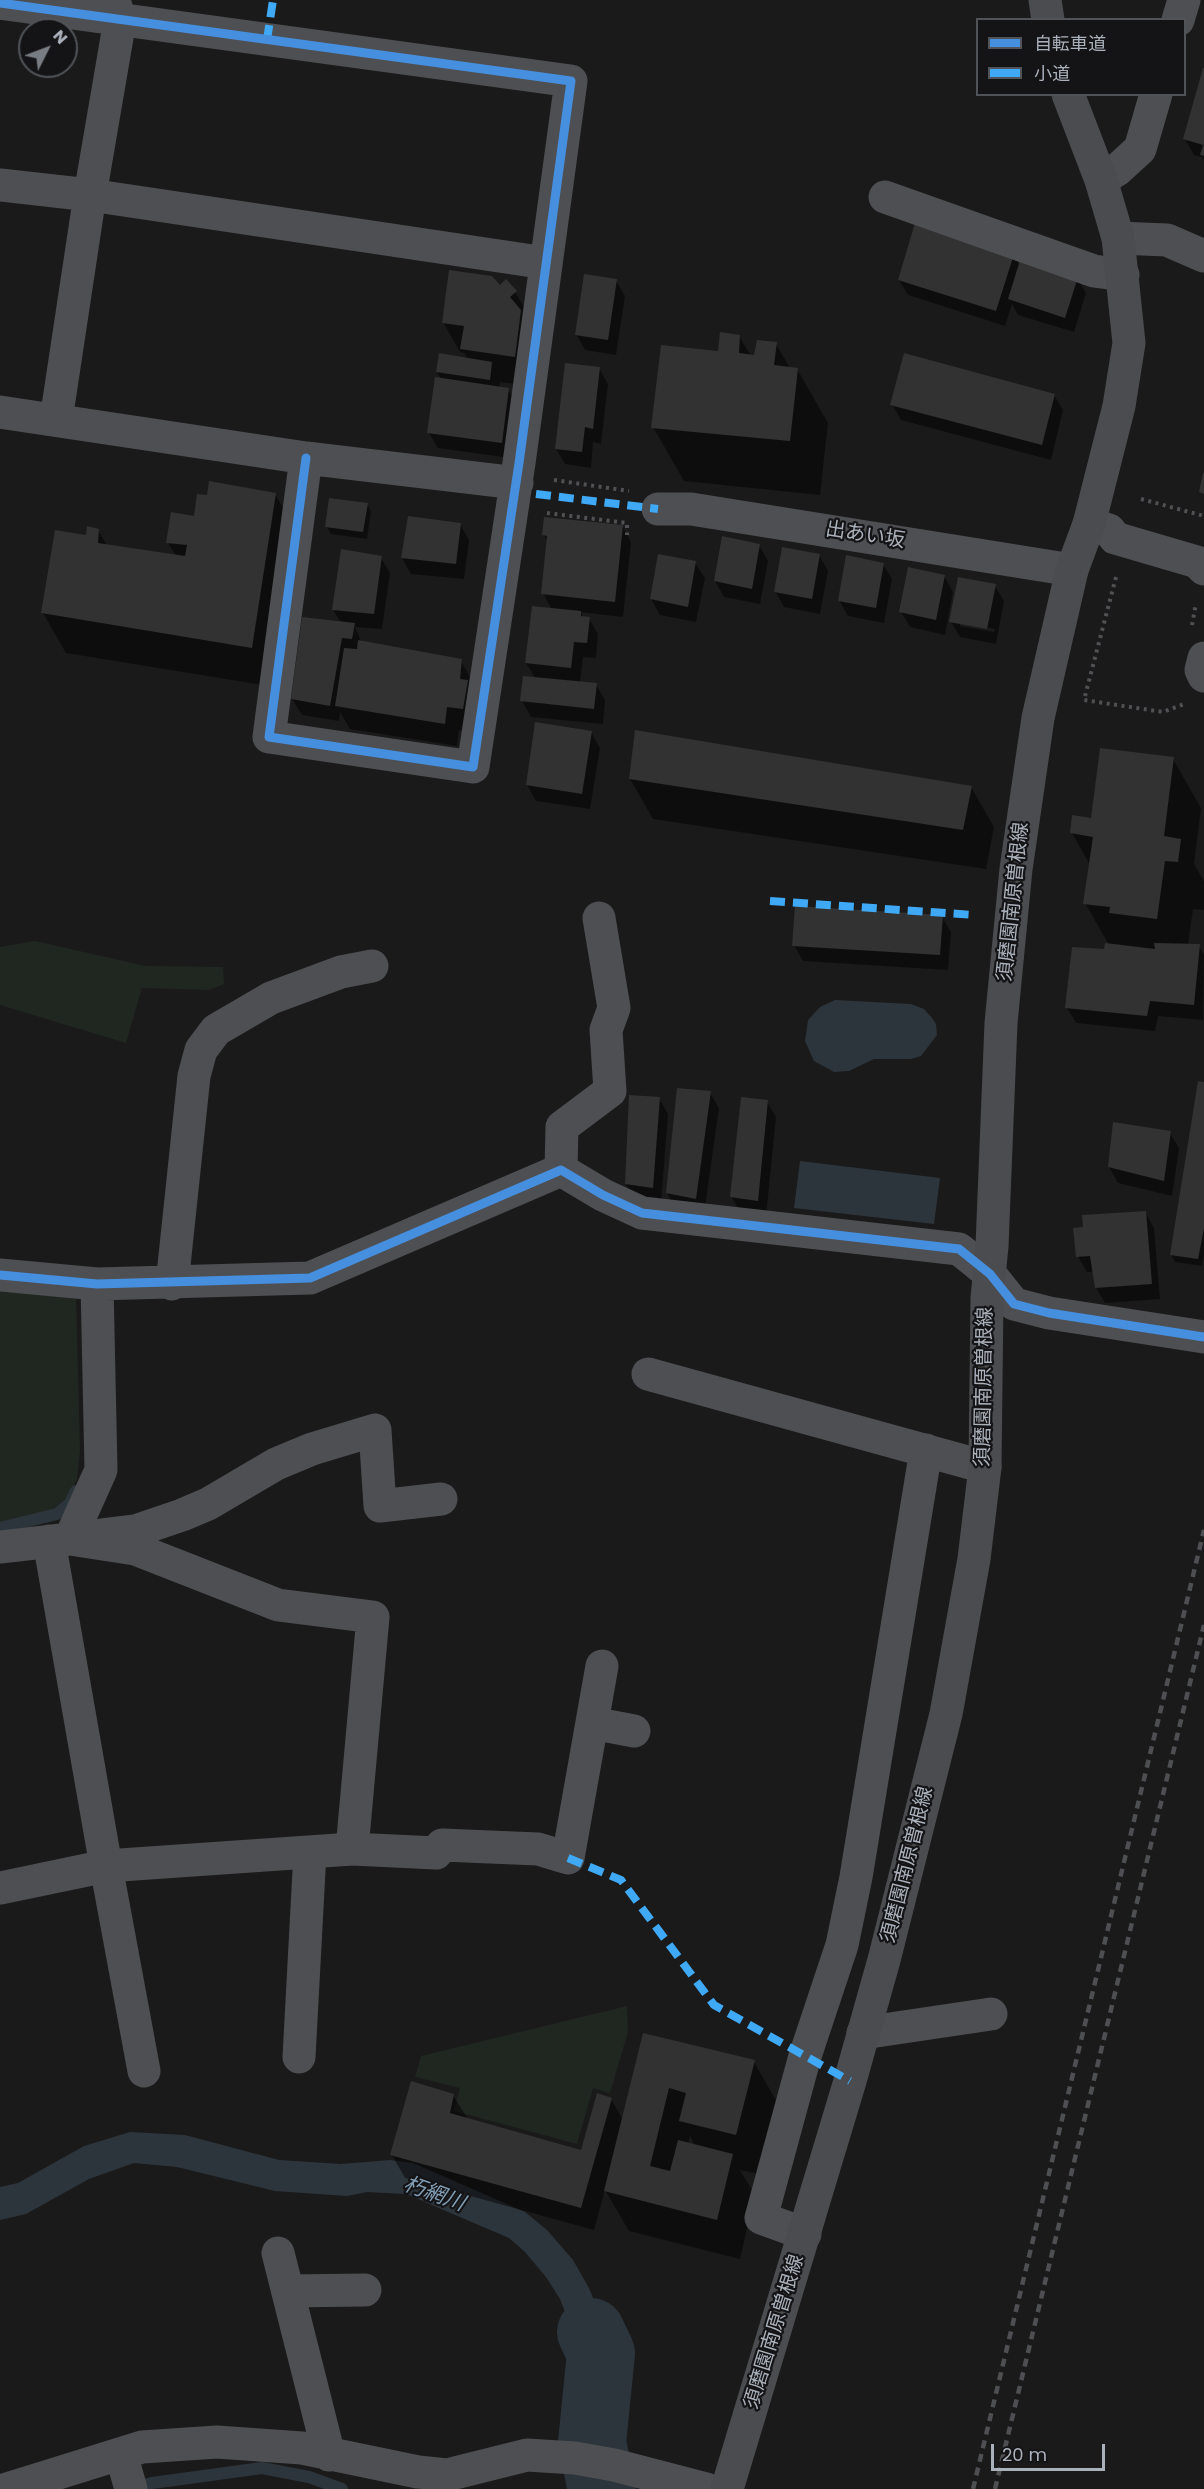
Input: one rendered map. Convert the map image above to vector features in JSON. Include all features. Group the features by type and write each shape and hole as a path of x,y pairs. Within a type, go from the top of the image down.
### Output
{"main road":[{"path":"1045,0 1048,18"},
{"name":"須磨園南原曽根線","path":"727,2489 863,2033 946,1714 974,1559 985,1467 987,1298 1001,1023 1016,869 1038,718 1072,570 1099,527 1129,344 1118,238 1101,180 1069,96"}],"street":[{"path":"1179,18 1184,0"},
{"path":"0,3 117,10 571,81 517,483 473,767 269,737 306,458"},
{"path":"56,420 117,10"},
{"path":"1101,180 1117,170 1140,149 1155,96"},
{"path":"0,185 90,195 546,263"},
{"path":"885,197 1094,271 1123,275"},
{"path":"1118,238 1167,240 1204,256"},
{"path":"0,412 306,458 517,483"},
{"name":"出あい坂","path":"649,501 1072,570"},
{"path":"1099,527 1117,524 1204,544"},
{"path":"1099,527 1115,538 1197,562 1204,569"},
{"path":"1204,658 1202,670 1204,676"},
{"path":"561,1170 562,1127 610,1091 606,1030 614,1008 599,918"},
{"path":"172,1284 194,1077 201,1050 216,1030 271,998 341,972 372,966"},
{"path":"561,1170 603,1195 642,1213 959,1249 990,1274 1014,1304 1048,1313 1204,1337"},
{"path":"0,1275 97,1284 172,1284 310,1278 561,1170"},
{"path":"97,1284 101,1470 59,1540 106,1866 144,2071"},
{"path":"648,1374 985,1467"},
{"path":"0,1547 135,1531 208,1504 276,1464 378,1422 380,1506 441,1499"},
{"path":"804,2234 761,2218 805,2056 842,1945 856,1877 926,1450"},
{"path":"59,1540 135,1549 278,1605 373,1617 352,1849"},
{"path":"0,1888 106,1866 352,1849 436,1853 442,1845 538,1849 568,1858 602,1666"},
{"path":"592,1723 634,1731"},
{"path":"299,2057 310,1852"},
{"path":"863,2033 991,2014"},
{"path":"278,2253 329,2455"},
{"path":"288,2291 364,2290"},
{"path":"0,2479 4,2489 126,2472 142,2447 217,2442 302,2448 418,2472 447,2475 527,2455 575,2458 614,2465 706,2489"}],"path":[{"path":"549,480 649,501"},
{"path":"1142,499 1204,516"},
{"path":"546,513 627,523 627,535"},
{"path":"1117,574 1084,700 1163,712 1185,704"}],"shaded area":[{"path":"35,941 146,966 223,967 224,984 209,990 142,988 126,1043 0,1005 0,947"},
{"path":"0,1286 76,1292 80,1451 77,1479 68,1497 52,1510 0,1522"},
{"path":"627,2006 628,2032 610,2093 593,2088 577,2144 454,2111 460,2088 415,2077 421,2056"}],"water":[{"path":"835,1000 911,1004 924,1009 932,1018 936,1024 937,1035 921,1056 911,1059 874,1059 849,1071 834,1072 814,1061 805,1041 808,1020 820,1007"},
{"path":"800,1161 940,1178 934,1224 794,1208"},
{"path":"130,2132 185,2135 279,2160 341,2164 390,2160 413,2163 525,2212 547,2230 573,2260 589,2288 608,2335 616,2369 608,2424 576,2417 583,2387 583,2358 560,2299 546,2277 525,2252 509,2238 406,2194 367,2192 347,2196 275,2191 177,2167 134,2163 89,2179 26,2214 0,2220 0,2187 18,2183 84,2146"}],"building":[{"path":"1203,68 1204,156 1200,155 1203,145 1183,139"},
{"path":"915,223 1014,254 996,311 898,280"},
{"path":"1021,257 1078,277 1065,318 1008,299"},
{"path":"449,270 492,276 500,285 506,279 517,291 510,297 521,310 515,357 460,349 464,326 442,323"},
{"path":"584,274 617,279 608,340 575,335"},
{"path":"720,332 740,335 739,353 754,355 757,340 777,342 774,365 798,368 790,441 651,428 661,345 718,351"},
{"path":"439,353 492,362 490,380 436,372"},
{"path":"904,353 1055,394 1042,445 890,405"},
{"path":"565,363 600,367 593,429 585,427 582,452 555,449"},
{"path":"435,377 509,388 502,443 427,433"},
{"path":"1204,473 1204,494 1199,492"},
{"path":"209,481 276,493 252,648 41,613 55,530 86,535 87,526 99,529 98,543 185,556 187,545 166,543 171,512 194,516 197,494 207,495"},
{"path":"329,498 368,503 363,532 325,527"},
{"path":"408,516 461,523 456,564 401,558"},
{"path":"544,517 623,525 615,602 541,594 547,536 542,535"},
{"path":"722,536 760,544 752,589 714,581"},
{"path":"782,547 820,554 812,599 774,592"},
{"path":"341,549 382,556 374,614 332,610"},
{"path":"658,554 696,561 688,607 650,599"},
{"path":"846,555 884,563 876,608 838,601"},
{"path":"908,567 945,575 936,620 899,612"},
{"path":"958,577 996,584 987,629 949,622"},
{"path":"532,606 581,611 581,616 590,617 587,643 574,642 571,668 525,663"},
{"path":"302,617 355,623 352,639 342,638 330,706 291,699"},
{"path":"358,640 462,659 460,679 468,680 463,709 447,707 445,724 335,706 344,648 357,649"},
{"path":"523,676 597,683 594,709 520,701"},
{"path":"535,722 592,731 582,794 526,785"},
{"path":"635,730 972,786 963,830 629,779"},
{"path":"1100,748 1174,757 1164,836 1181,839 1178,862 1165,861 1157,919 1109,913 1110,907 1083,904 1093,837 1070,833 1072,815 1091,818"},
{"path":"795,906 943,915 940,955 792,946"},
{"path":"1105,943 1155,949 1154,943 1200,944 1194,1005 1150,1001 1147,1016 1065,1008 1072,947 1104,949"},
{"path":"1198,1081 1204,1082 1204,1228 1198,1259 1170,1255"},
{"path":"677,1088 711,1091 696,1199 666,1193"},
{"path":"629,1095 660,1097 653,1188 625,1184"},
{"path":"741,1097 768,1100 758,1201 730,1197"},
{"path":"1113,1122 1171,1131 1164,1181 1108,1167"},
{"path":"1146,1211 1152,1284 1095,1288 1090,1256 1076,1257 1073,1228 1083,1227 1082,1215"},
{"path":"643,2033 755,2060 736,2135 679,2121 686,2093 669,2088 650,2166 670,2171 678,2140 733,2154 717,2220 604,2191"},
{"path":"411,2081 454,2094 450,2113 581,2150 597,2093 612,2098 581,2208 390,2155"}],"waterway":[{"path":"0,1528 57,1514 70,1503 76,1491"},
{"name":"朽網川","path":"591,2332 601,2353 592,2443 602,2489"},
{"path":"132,2488 152,2483 262,2468 309,2477 342,2489"}],"railway":[{"path":"973,2489 1204,1530"},
{"path":"995,2489 1204,1625"}],"marked path":[{"path":"267,40 273,0"},
{"path":"536,494 658,509"},
{"path":"770,901 974,915"},
{"path":"568,1858 621,1880 714,2005 850,2081"}],"cycle path":[{"path":"0,3 571,81 519,463 473,767 269,737 306,458"},
{"path":"0,1275 97,1284 310,1278 561,1170 603,1195 642,1213 959,1249 990,1274 1014,1304 1049,1313 1204,1337"}]}
